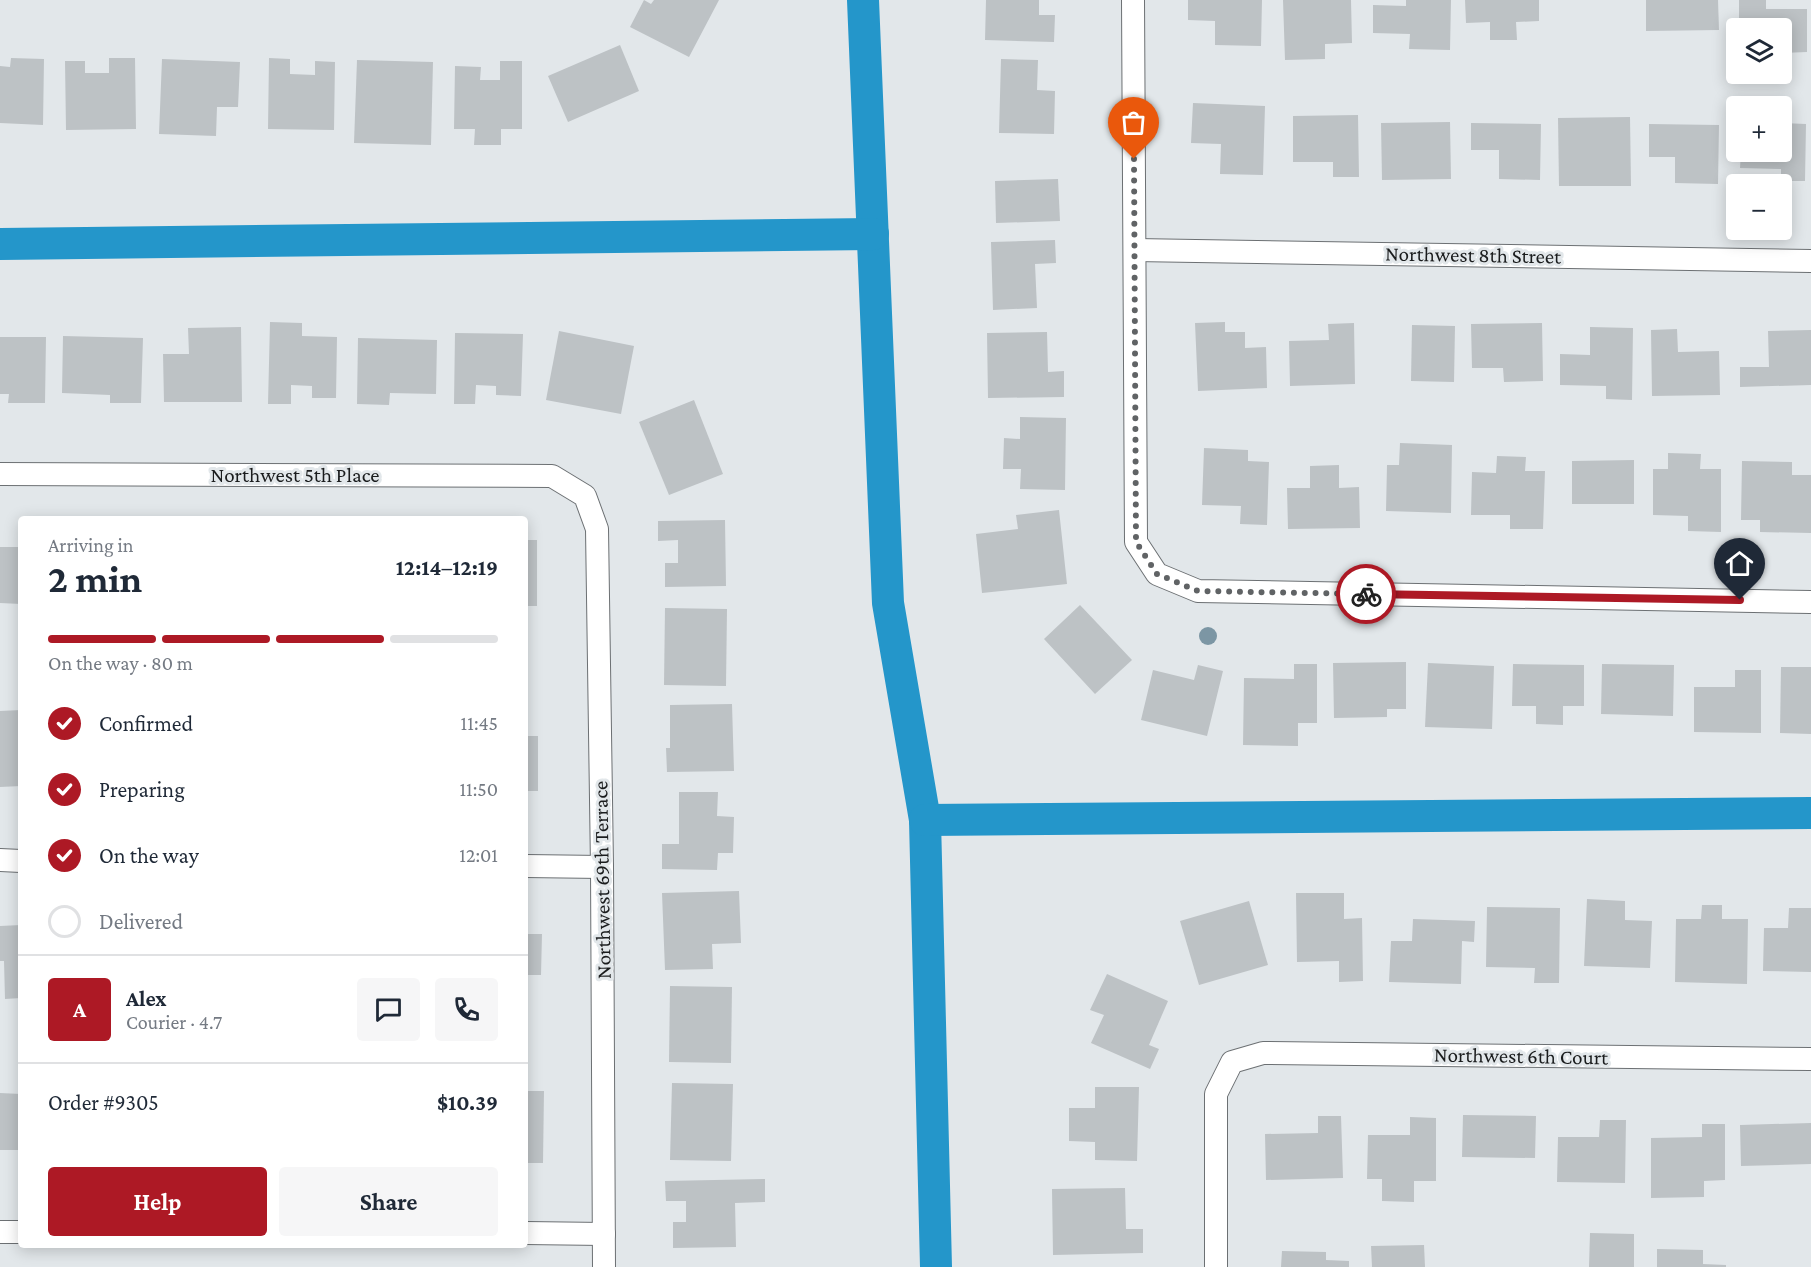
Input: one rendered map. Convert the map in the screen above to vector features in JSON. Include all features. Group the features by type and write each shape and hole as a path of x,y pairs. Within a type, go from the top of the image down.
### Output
{"street":[{"path":"1133,0 1136,542 1157,574 1198,591 1811,602"},
{"name":"Northwest 8th Street","path":"1135,249 1811,261"},
{"name":"Northwest 5th Place","path":"0,474 552,476 585,496"},
{"name":"Northwest 69th Terrace","path":"585,496 597,529 604,1267"},
{"path":"0,861 18,861"},
{"path":"528,866 602,867"},
{"name":"Northwest 6th Court","path":"1216,1267 1216,1094 1232,1062 1263,1053 1811,1059"},
{"path":"0,1232 18,1232"},
{"path":"528,1233 604,1233"}],"building":[{"path":"644,0 651,4 654,0 719,0 689,57 630,27"},
{"path":"986,0 1039,0 1039,15 1055,15 1054,42 985,40"},
{"path":"1188,0 1262,0 1261,46 1215,45 1215,21 1188,20"},
{"path":"1283,0 1351,0 1352,43 1325,44 1325,59 1285,60"},
{"path":"1406,0 1451,0 1450,50 1409,49 1410,34 1373,33 1373,5 1406,6"},
{"path":"1465,0 1539,0 1539,21 1516,22 1517,40 1490,40 1490,22 1466,23"},
{"path":"1646,0 1718,0 1719,30 1646,31"},
{"path":"1739,0 1766,0 1766,9 1807,9 1807,52 1792,53 1792,18 1739,18"},
{"path":"620,45 639,91 568,122 548,76"},
{"path":"11,58 44,59 43,125 0,123 0,66 10,67"},
{"path":"109,58 135,58 136,129 66,130 65,61 85,61 85,73 109,73"},
{"path":"269,58 290,59 290,74 315,75 315,61 335,62 334,130 268,129"},
{"path":"162,59 240,62 238,107 217,107 216,136 159,134"},
{"path":"1001,59 1038,60 1037,90 1055,91 1054,134 999,133"},
{"path":"357,60 433,62 431,145 354,143"},
{"path":"500,61 522,61 522,129 501,129 501,145 474,145 475,129 454,129 455,66 481,67 480,80 500,80"},
{"path":"1193,103 1265,106 1263,175 1220,174 1221,144 1191,143"},
{"path":"1358,115 1359,177 1333,177 1333,162 1293,162 1293,116"},
{"path":"1630,117 1631,186 1559,186 1558,118"},
{"path":"1450,122 1451,179 1382,180 1381,123"},
{"path":"1471,123 1541,124 1540,180 1499,179 1499,150 1471,150"},
{"path":"1792,123 1806,124 1805,181 1792,181 1792,174 1781,174 1781,169 1740,168 1740,162 1792,162"},
{"path":"1649,124 1719,125 1718,184 1675,183 1675,157 1649,157"},
{"path":"1058,179 1060,221 996,223 995,181"},
{"path":"1055,240 1056,263 1035,264 1037,308 993,310 991,242"},
{"path":"270,322 302,323 302,336 337,337 336,398 312,398 312,386 291,385 291,404 268,404"},
{"path":"1225,322 1225,332 1245,332 1245,348 1266,347 1267,388 1198,391 1195,323"},
{"path":"1354,323 1355,384 1290,386 1289,341 1329,340 1328,324"},
{"path":"1542,323 1543,381 1504,382 1503,368 1472,368 1471,324"},
{"path":"1412,325 1455,326 1454,382 1411,381"},
{"path":"241,327 242,402 164,402 163,354 189,354 188,328"},
{"path":"1590,327 1633,328 1632,400 1606,399 1606,386 1560,385 1560,354 1590,355"},
{"path":"1677,329 1678,352 1719,351 1720,395 1652,396 1651,330"},
{"path":"1811,330 1811,385 1740,387 1740,367 1769,367 1768,331"},
{"path":"559,331 634,346 621,414 546,400"},
{"path":"1047,332 1048,372 1064,371 1064,397 988,398 987,333"},
{"path":"455,333 523,334 521,396 496,395 496,386 476,385 475,404 454,404"},
{"path":"63,336 143,338 141,403 110,403 110,395 62,393"},
{"path":"0,337 46,337 45,403 8,403 9,394 0,394"},
{"path":"358,338 437,340 436,394 390,393 389,405 357,404"},
{"path":"694,400 723,474 669,495 639,422"},
{"path":"1020,417 1066,418 1065,490 1020,489 1021,469 1003,469 1004,438 1020,439"},
{"path":"1400,443 1452,445 1451,513 1386,511 1387,465 1399,465"},
{"path":"1204,448 1248,450 1248,461 1269,462 1267,525 1240,524 1241,506 1202,505"},
{"path":"1668,453 1701,454 1700,469 1721,469 1721,532 1688,531 1688,516 1653,515 1653,469 1668,469"},
{"path":"1497,456 1526,457 1525,471 1545,471 1543,529 1510,529 1510,515 1471,515 1472,472 1496,473"},
{"path":"1634,460 1634,504 1572,504 1572,461"},
{"path":"1742,461 1792,462 1792,475 1811,475 1811,533 1760,532 1760,520 1741,520"},
{"path":"1339,465 1339,488 1359,487 1360,528 1288,529 1287,488 1310,488 1310,466"},
{"path":"1059,510 1067,584 982,593 976,534 1018,529 1016,515"},
{"path":"725,520 726,586 665,587 665,563 678,563 678,540 658,541 658,521"},
{"path":"528,540 537,540 537,606 528,606"},
{"path":"0,547 18,547 18,604 0,603"},
{"path":"1080,605 1132,660 1095,694 1044,639"},
{"path":"665,608 727,609 726,686 664,685"},
{"path":"1406,662 1406,709 1387,709 1387,717 1334,718 1333,663"},
{"path":"1428,663 1494,666 1492,729 1425,727"},
{"path":"1294,664 1317,664 1317,723 1298,723 1298,746 1243,745 1244,678 1294,679"},
{"path":"1513,664 1584,665 1584,706 1563,706 1563,725 1536,724 1536,706 1512,706"},
{"path":"1602,664 1674,665 1673,716 1601,714"},
{"path":"1198,665 1223,671 1207,736 1141,720 1153,670 1194,680"},
{"path":"1781,667 1811,667 1811,734 1780,733"},
{"path":"1735,670 1761,670 1761,733 1694,732 1694,687 1735,687"},
{"path":"732,704 734,771 667,772 666,748 670,748 670,705"},
{"path":"18,710 18,786 0,787 0,711"},
{"path":"528,736 538,736 538,791 528,791"},
{"path":"679,792 718,792 717,816 734,817 733,853 718,853 717,870 662,869 662,844 679,844"},
{"path":"739,891 741,943 712,944 713,969 665,970 662,893"},
{"path":"1296,893 1344,893 1344,919 1362,918 1363,981 1339,982 1339,961 1297,962"},
{"path":"1587,899 1625,901 1625,920 1652,921 1650,968 1584,966"},
{"path":"1249,901 1268,965 1199,985 1180,921"},
{"path":"1702,905 1722,905 1722,919 1748,919 1747,984 1675,982 1676,919 1701,919"},
{"path":"1487,907 1560,908 1559,983 1534,983 1535,968 1486,967"},
{"path":"1789,908 1811,908 1811,972 1763,971 1764,928 1788,928"},
{"path":"1413,919 1475,921 1474,942 1462,941 1461,984 1389,982 1391,941 1412,941"},
{"path":"18,925 18,998 5,999 4,961 0,961 0,926"},
{"path":"528,934 542,934 541,975 528,975"},
{"path":"1107,974 1168,1001 1149,1045 1159,1049 1150,1069 1091,1043 1104,1015 1090,1010"},
{"path":"670,986 732,987 731,1063 669,1062"},
{"path":"672,1083 733,1084 731,1161 670,1160"},
{"path":"1095,1087 1139,1087 1137,1161 1095,1160 1095,1142 1069,1141 1069,1108 1095,1108"},
{"path":"528,1091 544,1091 543,1163 528,1163"},
{"path":"0,1093 18,1094 18,1150 0,1150"},
{"path":"1463,1115 1536,1116 1535,1158 1462,1157"},
{"path":"1318,1116 1341,1116 1343,1178 1266,1180 1265,1134 1318,1133"},
{"path":"1410,1117 1436,1118 1436,1181 1414,1181 1414,1202 1382,1201 1382,1179 1367,1179 1368,1135 1410,1135"},
{"path":"1600,1120 1626,1120 1625,1183 1557,1182 1558,1137 1599,1137"},
{"path":"1811,1123 1811,1164 1741,1166 1740,1125"},
{"path":"1702,1124 1725,1124 1725,1180 1704,1181 1704,1197 1651,1198 1651,1138 1702,1137"},
{"path":"765,1179 765,1202 735,1203 736,1247 673,1248 673,1222 686,1222 686,1201 666,1201 665,1181"},
{"path":"1125,1188 1126,1229 1143,1229 1143,1253 1053,1255 1052,1189"},
{"path":"1590,1233 1634,1234 1634,1267 1589,1267"},
{"path":"1424,1245 1425,1267 1372,1267 1371,1246"},
{"path":"1657,1249 1703,1250 1703,1264 1726,1265 1726,1267 1657,1267"},
{"path":"1282,1251 1326,1252 1326,1260 1349,1261 1349,1267 1281,1267"}],"waterway":[{"path":"863,0 888,603 925,820 936,1267"},
{"path":"0,244 873,234"},
{"path":"925,820 1811,813"}],"way so far":[{"path":"1134,159 1136,542 1157,574 1198,591 1366,594"}],"route":[{"path":"1366,594 1740,600"}]}
